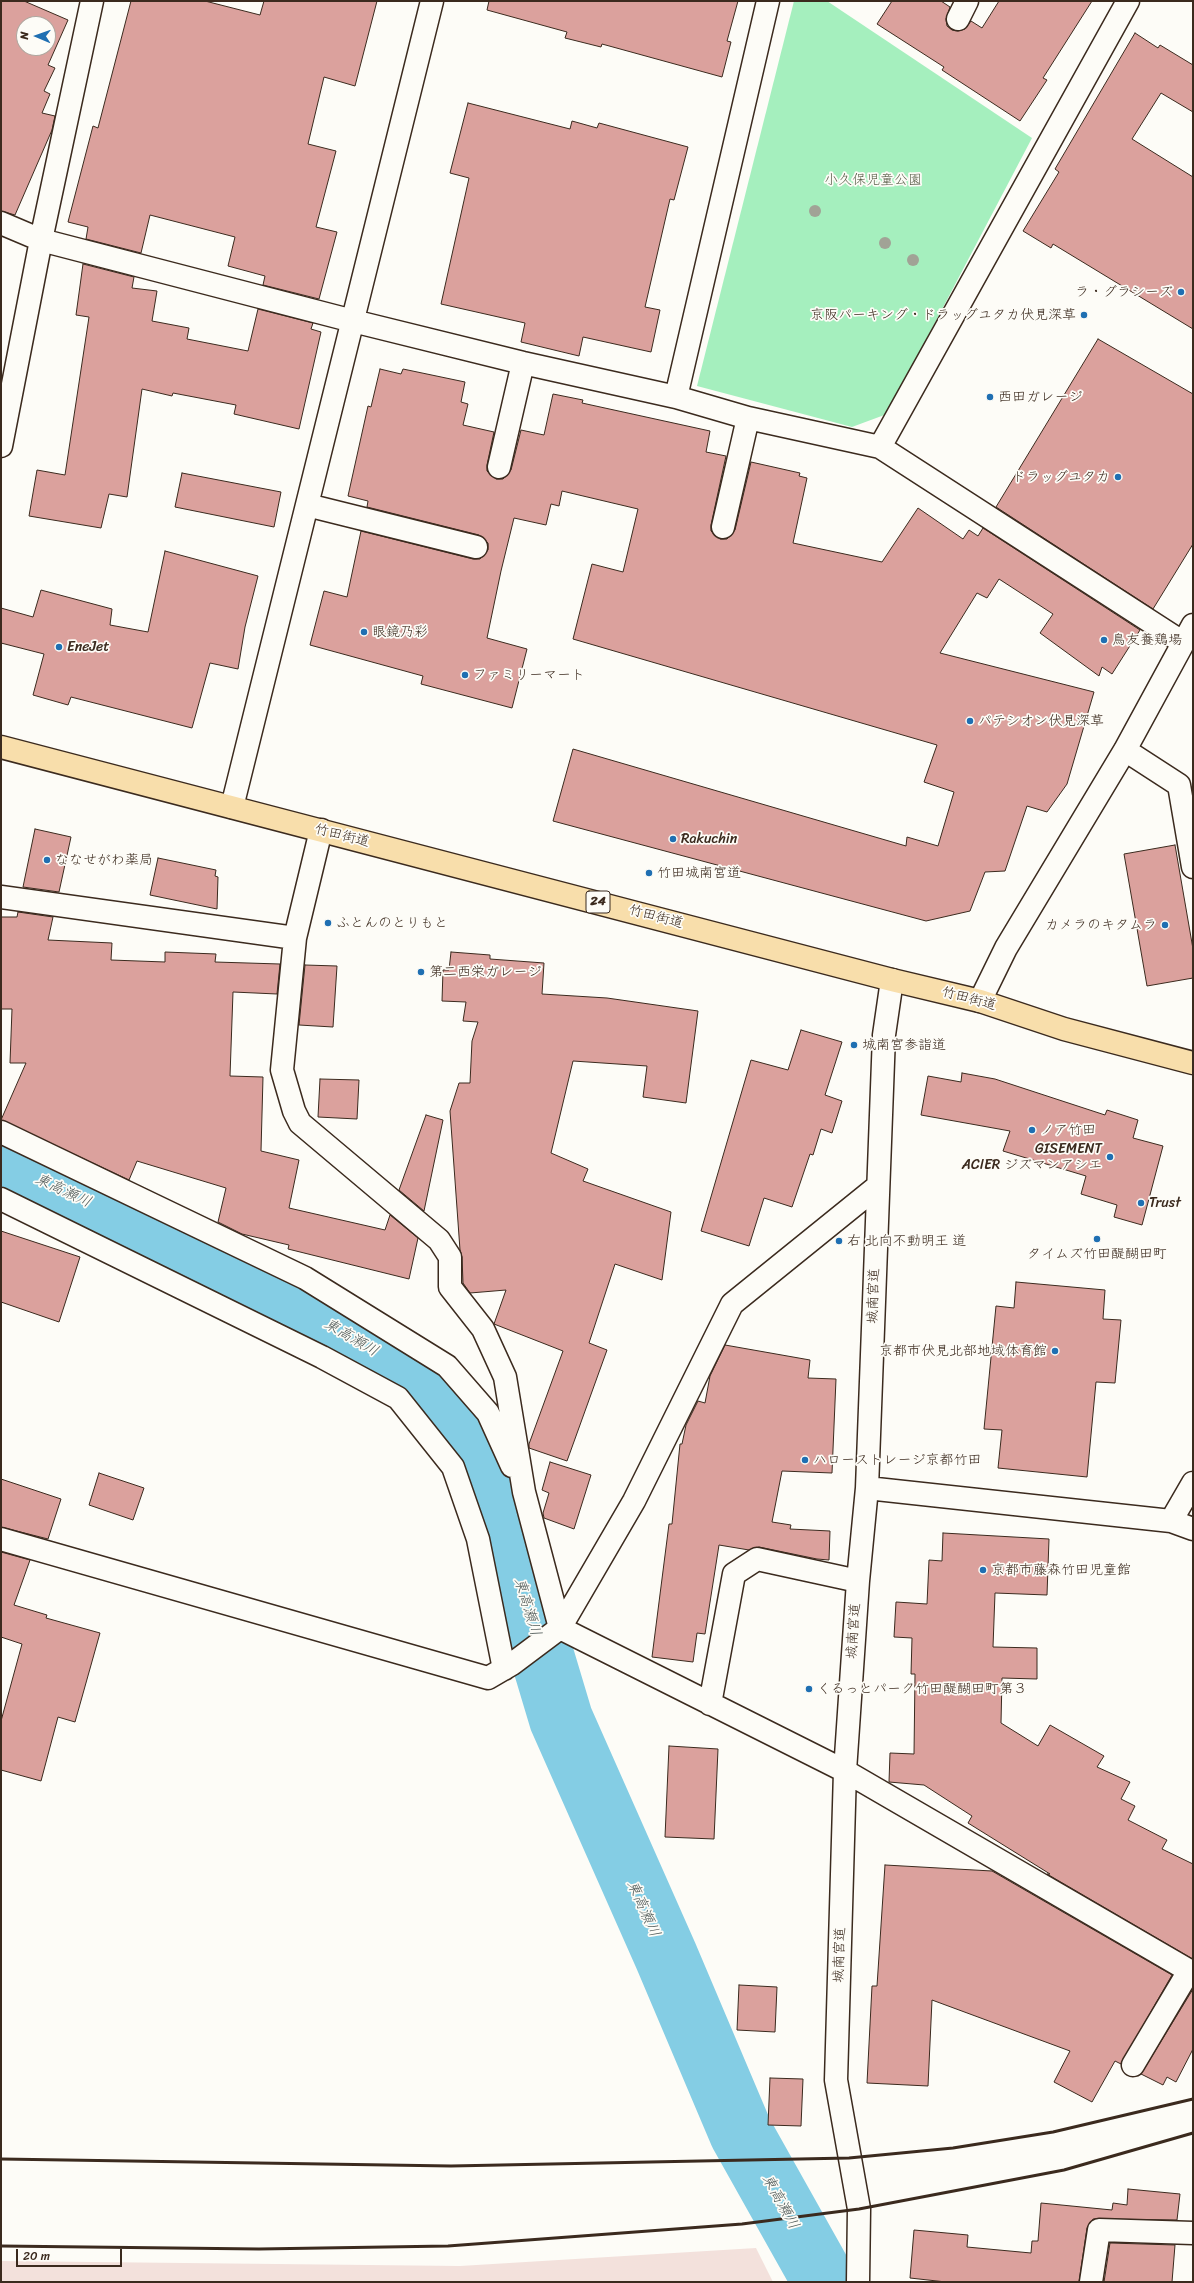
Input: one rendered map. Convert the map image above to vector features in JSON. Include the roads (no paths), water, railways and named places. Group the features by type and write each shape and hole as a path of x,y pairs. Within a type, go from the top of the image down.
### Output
{"highway":[{"name":"竹田街道","path":"1,747 892,980 980,1001 1064,1029 1193,1064"}],"street":[{"path":"1,446 92,1"},
{"path":"232,807 432,1"},
{"path":"676,396 768,1"},
{"path":"880,447 1128,1"},
{"path":"1,223 42,240 352,321 523,364 676,396 748,418 880,447 1188,634 1125,750 1006,948 980,1001"},
{"path":"499,467 523,364"},
{"path":"723,527 748,418"},
{"path":"307,505 476,547"},
{"path":"1125,750 1179,785 1193,867"},
{"path":"321,830 295,938 282,1070 294,1111 300,1123 439,1240 450,1257 450,1287 483,1329 505,1377 524,1492 557,1630"},
{"path":"1,897 295,938"},
{"name":"城南宮道","path":"858,2282 859,2210 836,2080 845,1772 858,1581 867,1488 884,1035 892,980"},
{"path":"1,1132 305,1278 447,1366 488,1413 524,1492"},
{"path":"1,1539 488,1678 508,1667 557,1630 634,1501 732,1304 878,1186"},
{"path":"1,1199 322,1357 398,1398 453,1467 478,1539 508,1667"},
{"path":"1171,1521 1193,1483"},
{"path":"867,1488 1171,1521 1193,1529"},
{"path":"710,1704 734,1574 757,1559 858,1581"},
{"path":"557,1630 710,1704 845,1772 1191,1972 1133,2065"},
{"path":"1091,2282 1099,2230 1193,2233"}],"waterway":[{"name":"東高瀬川","path":"1,1163 139,1226 347,1334 418,1377 484,1462 561,1719 666,1956 741,2133 819,2272"}],"railway":[{"path":"1,2159 451,2166 849,2158 953,2148 1053,2132 1193,2099"},
{"path":"1,2246 259,2249 448,2246 742,2224 859,2209 1064,2170 1193,2133"}],"place":[{"name":"ラ・グラシーズ","path":"1181,292"},
{"name":"京阪パーキング・ドラッグユタカ伏見深草","path":"1084,315"},
{"name":"西田ガレージ","path":"990,397"},
{"name":"ドラッグユタカ","path":"1118,477"},
{"name":"眼鏡乃彩","path":"364,632"},
{"name":"鳥友養鶏場","path":"1104,640"},
{"name":"EneJet","path":"59,647"},
{"name":"ファミリーマート","path":"465,675"},
{"name":"パテシオン伏見深草","path":"970,721"},
{"name":"Rakuchin","path":"673,839"},
{"name":"ななせがわ薬局","path":"47,860"},
{"name":"竹田城南宮道","path":"649,873"},
{"name":"ふとんのとりもと","path":"328,923"},
{"name":"カメラのキタムラ","path":"1165,925"},
{"name":"第二西栄ガレージ","path":"421,972"},
{"name":"城南宮参詣道","path":"854,1045"},
{"name":"ノア竹田","path":"1032,1130"},
{"name":"GISEMENT ACIER ジズマンアシエ","path":"1110,1157"},
{"name":"Trust","path":"1141,1203"},
{"name":"タイムズ竹田醍醐田町","path":"1097,1239"},
{"name":"右 北向不動明王 道","path":"839,1241"},
{"name":"京都市伏見北部地域体育館","path":"1055,1351"},
{"name":"ハローストレージ京都竹田","path":"805,1460"},
{"name":"京都市藤森竹田児童館","path":"983,1570"},
{"name":"くるっとパーク竹田醍醐田町第３","path":"809,1689"}],"park label":[{"name":"小久保児童公園","path":"873,180"}]}
